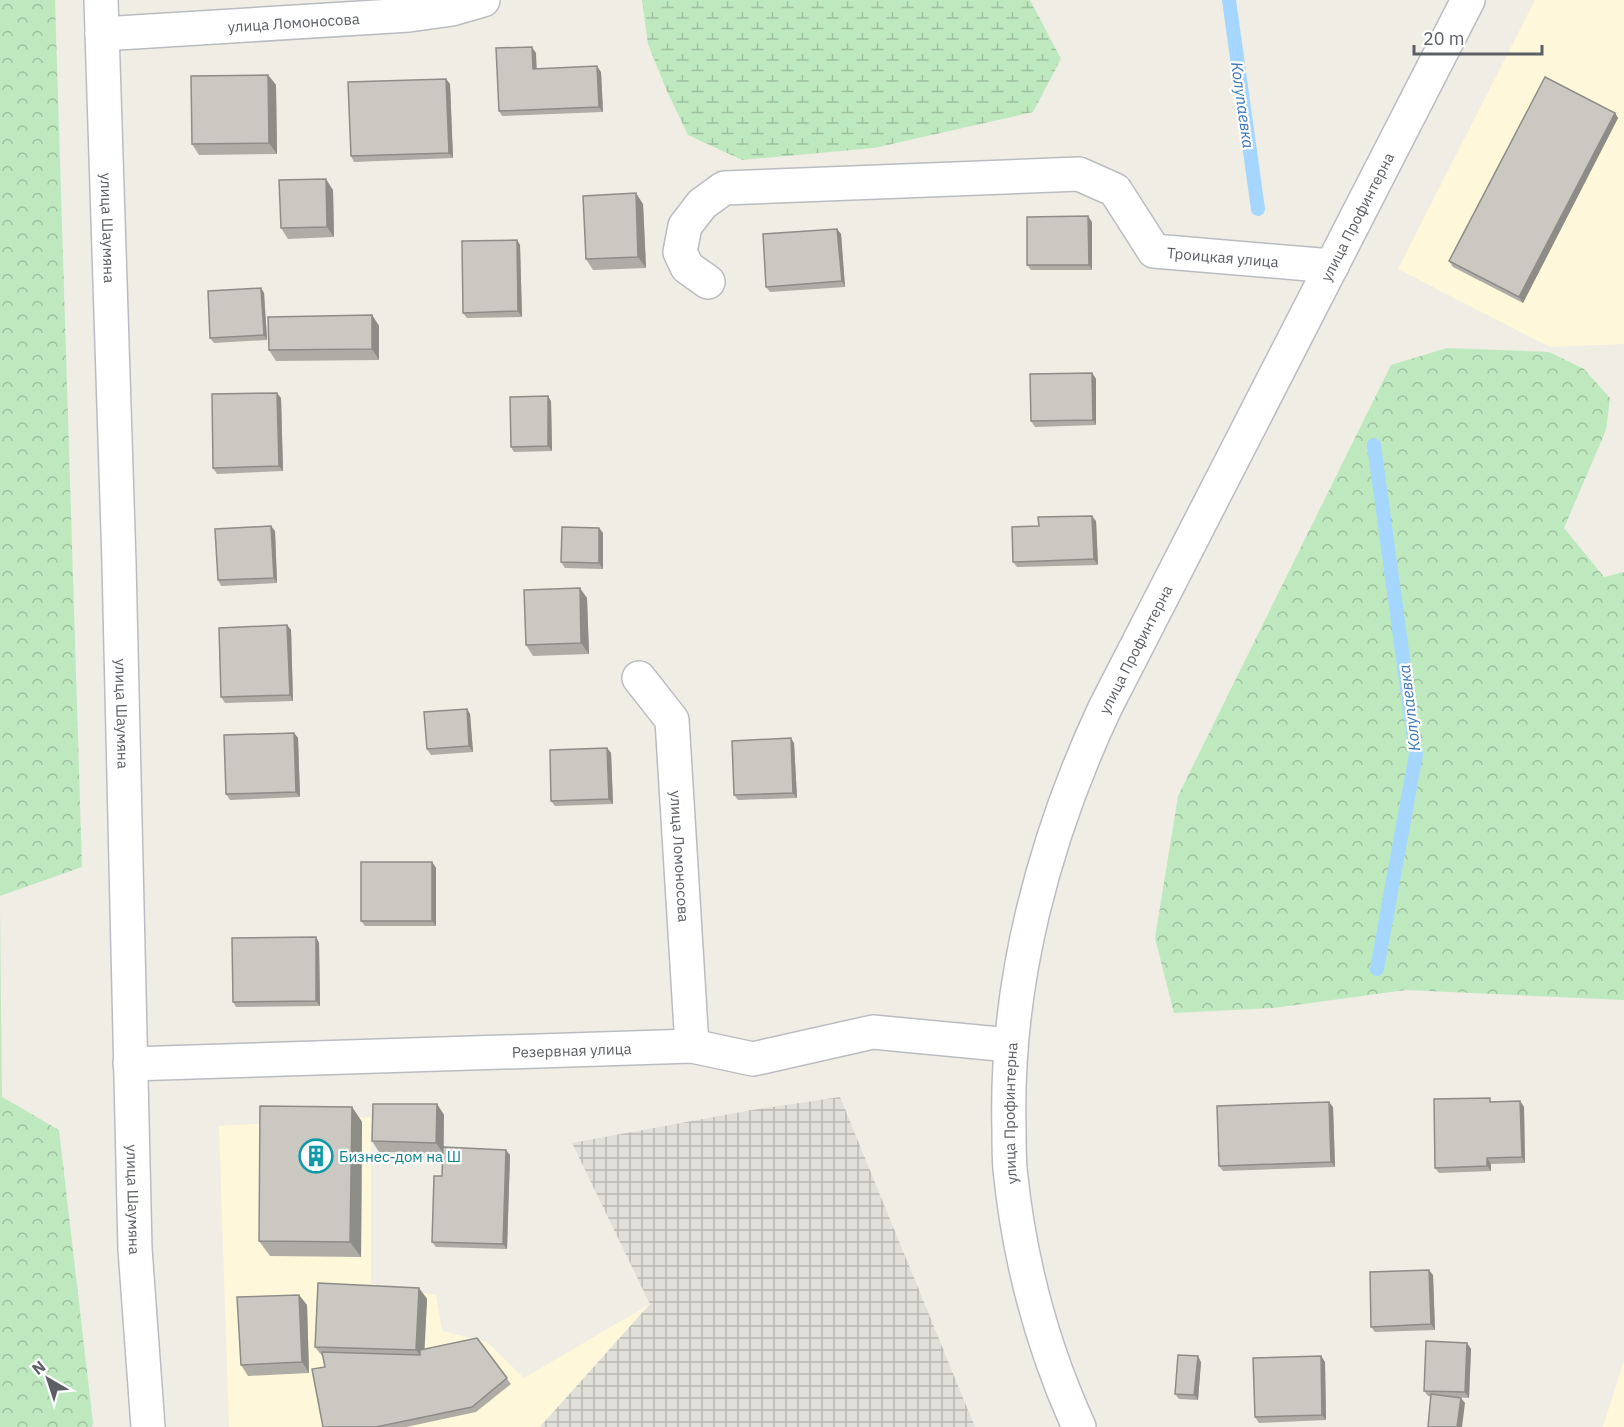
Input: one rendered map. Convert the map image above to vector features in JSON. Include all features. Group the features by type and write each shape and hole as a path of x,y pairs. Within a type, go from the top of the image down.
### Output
{"street":[{"name":"улица Шаумяна","path":"101,0 119,551 135,1249 148,1427"},
{"name":"улица Ломоносова","path":"102,34 409,15 452,9 483,0"},
{"name":"улица Профинтерна","path":"1078,1427 1049,1352 1034,1304 1023,1257 1010,1168 1008,1104 1010,1045 1027,939 1054,835 1076,773 1105,708 1468,0"},
{"name":"Троицкая улица","path":"708,282 687,267 680,252 685,226 702,204 724,188 1079,174 1115,190 1154,251 1332,266"},
{"name":"улица Ломоносова","path":"639,678 672,720 692,1046"},
{"name":"Резервная улица","path":"130,1064 692,1046 753,1059 873,1032 1010,1045"}],"shaded area":[{"path":"1535,0 1624,0 1624,344 1550,347 1398,269"},
{"path":"840,1097 975,1427 540,1427 650,1304 572,1143 752,1110"},
{"path":"371,1117 371,1284 436,1295 442,1331 487,1342 524,1378 650,1304 540,1427 229,1427 219,1126"},
{"path":"1624,1360 1624,1427 1603,1427"}],"green space":[{"path":"0,0 55,0 82,867 0,896"},
{"path":"642,0 1030,0 1061,59 1033,112 874,148 742,160 688,135 648,44"},
{"path":"1447,348 1549,352 1584,369 1610,398 1606,430 1564,528 1604,577 1624,572 1624,1000 1406,990 1274,1008 1174,1013 1155,938 1178,796 1391,365"},
{"path":"0,903 2,1097 59,1130 92,1427 0,1427"}],"building":[{"path":"532,47 533,69 597,66 599,107 499,111 496,48"},
{"path":"268,75 269,143 192,144 191,76"},
{"path":"1545,77 1615,113 1519,297 1449,261"},
{"path":"446,79 449,153 351,156 348,82"},
{"path":"326,179 327,227 281,228 279,180"},
{"path":"636,193 638,257 586,259 583,196"},
{"path":"1088,216 1089,265 1027,265 1027,217"},
{"path":"837,229 842,281 766,287 763,234"},
{"path":"517,240 518,311 463,313 462,241"},
{"path":"261,288 264,335 210,338 208,291"},
{"path":"372,315 372,349 269,350 268,317"},
{"path":"1092,373 1093,420 1031,421 1030,374"},
{"path":"277,393 279,466 213,468 212,394"},
{"path":"548,396 548,446 511,447 510,397"},
{"path":"1092,516 1094,559 1013,562 1012,527 1039,526 1038,517"},
{"path":"271,526 274,578 218,580 215,529"},
{"path":"562,527 599,528 599,563 561,562"},
{"path":"580,588 581,643 526,645 524,590"},
{"path":"287,625 290,695 221,697 219,628"},
{"path":"467,709 469,746 427,749 424,712"},
{"path":"294,733 296,792 226,794 224,735"},
{"path":"791,738 793,793 734,795 732,741"},
{"path":"607,748 609,799 551,801 550,750"},
{"path":"361,862 432,862 432,921 361,921"},
{"path":"316,937 316,1001 233,1002 232,938"},
{"path":"1490,1098 1490,1102 1520,1101 1522,1157 1487,1158 1487,1166 1435,1168 1434,1099"},
{"path":"1329,1102 1331,1162 1219,1166 1217,1106"},
{"path":"373,1104 437,1104 436,1143 372,1141"},
{"name":"Бизнес-дом на Ш","path":"260,1106 352,1107 350,1242 259,1241"},
{"path":"443,1147 506,1150 503,1244 432,1242 434,1176 442,1176"},
{"path":"1429,1270 1431,1324 1371,1327 1370,1272"},
{"path":"318,1283 419,1288 416,1350 315,1347"},
{"path":"299,1295 302,1362 241,1365 237,1297"},
{"path":"477,1338 507,1378 472,1407 376,1427 323,1427 312,1369 325,1367 322,1352 420,1355 420,1350"},
{"path":"1426,1341 1467,1343 1465,1392 1424,1391"},
{"path":"1178,1355 1198,1356 1194,1395 1175,1394"},
{"path":"1321,1356 1322,1415 1255,1417 1253,1358"},
{"path":"1431,1394 1461,1398 1457,1427 1428,1427"}],"waterway":[{"name":"Колупаевка","path":"1229,0 1258,209"},
{"name":"Колупаевка","path":"1374,445 1416,754 1377,969"}],"place":[{"name":"Бизнес-дом на Ш","path":"316,1156"}]}
